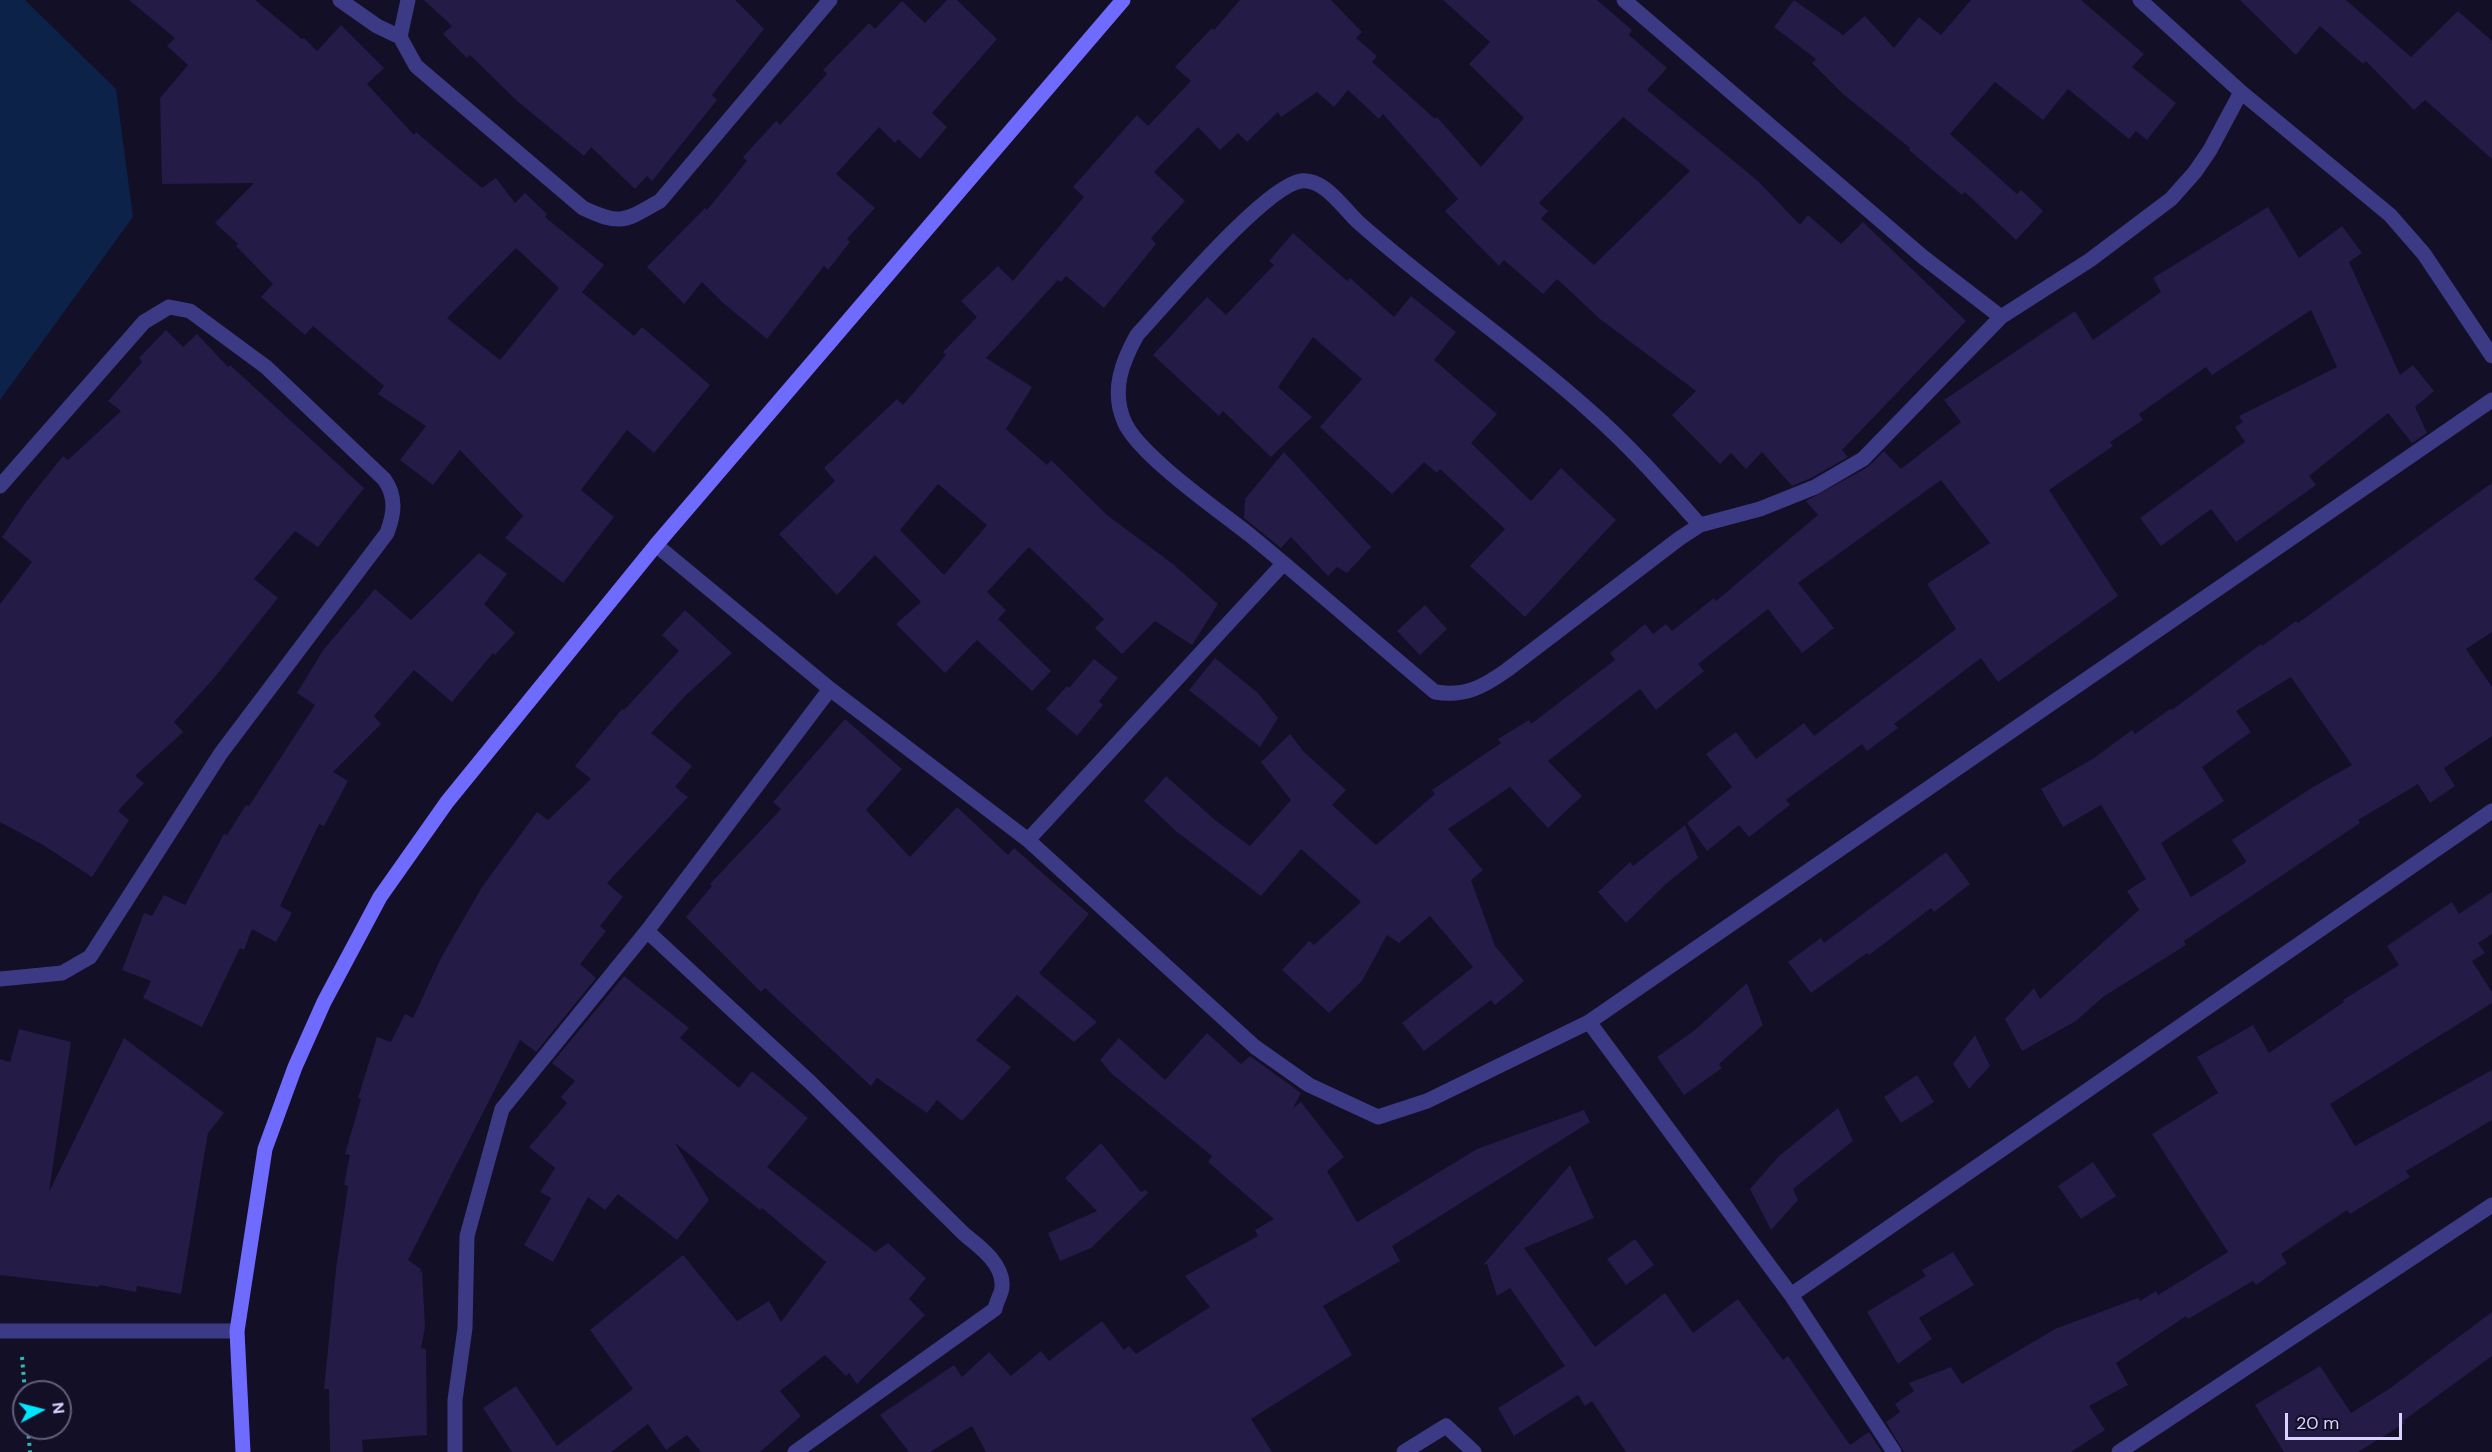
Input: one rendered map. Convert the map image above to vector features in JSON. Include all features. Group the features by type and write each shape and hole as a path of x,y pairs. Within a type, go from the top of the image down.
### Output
{"street":[{"path":"340,0 377,26 400,37 416,66 583,208 608,220 632,217 660,201 830,0"},
{"path":"400,37 408,0"},
{"path":"243,1452 237,1331 265,1149 295,1067 324,1002 380,897 447,802 656,545 1123,0"},
{"path":"1624,0 1923,257 2001,317"},
{"path":"2140,0 2241,92 2390,215 2424,255 2492,356"},
{"path":"1701,525 1651,470 1590,411 1387,247 1337,199 1316,184 1302,181 1275,192 1254,210 1137,335 1125,357 1118,389 1124,423 1131,434 1160,464 1284,564 1435,692 1453,694 1482,687 1507,670 1680,538 1701,525 1760,509 1815,487 1863,459 2001,317 2090,260 2171,199 2195,172 2210,150 2241,92"},
{"path":"0,486 144,322 169,307 190,311 266,367 384,479 391,488 393,510 387,533 221,753 90,957 62,973 0,979"},
{"path":"656,545 830,688 1028,840 1256,1047 1309,1085 1378,1117 1427,1101 1589,1022 2492,400"},
{"path":"1028,840 1284,564"},
{"path":"455,1452 455,1400 465,1328 467,1236 502,1109 647,931 830,688"},
{"path":"1791,1295 2492,811"},
{"path":"647,931 811,1083 964,1234 986,1251 999,1270 1002,1287 995,1309 795,1452"},
{"path":"1589,1022 1791,1295 1894,1452"},
{"path":"2119,1452 2492,1205"},
{"path":"0,1331 237,1331"},
{"path":"1404,1452 1446,1426 1474,1452"}],"water":[{"path":"0,0 25,0 116,89 133,217 0,400"}],"building":[{"path":"129,0 255,0 317,51 341,25 384,68 367,84 414,135 416,132 482,188 496,178 515,203 525,193 547,214 545,217 604,265 582,292 634,336 642,327 710,385 654,453 627,430 581,490 614,517 563,583 505,538 523,516 460,450 433,485 400,460 426,426 378,394 384,386 313,326 305,335 261,297 273,284 236,246 238,244 215,223 254,183 162,184 160,98 188,65 167,46 175,38","holes":["516,248 559,288 500,360 447,318"]},
{"path":"424,0 735,0 764,29 712,95 717,100 652,181 647,176 635,189 591,147 584,156 516,100 470,55 467,58 443,34 452,26"},
{"path":"947,0 957,0 997,39 932,113 947,127 920,159 898,139 895,143 879,127 836,174 875,208 847,239 850,242 828,270 824,266 767,339 722,302 702,282 684,304 647,267 705,208 707,210 747,161 743,157 776,121 780,125 827,74 823,70 869,23 875,29 902,1 925,23"},
{"path":"1240,0 1331,0 1362,32 1356,38 1377,56 1372,62 1435,119 1437,117 1481,167 1524,118 1469,64 1490,42 1443,0 1597,0 1632,30 1629,35 1667,68 1647,90 1758,181 1800,225 1808,215 1841,244 1863,222 1966,321 1842,450 1848,457 1792,486 1762,452 1746,469 1731,453 1720,464 1672,415 1696,391 1600,319 1557,279 1543,294 1504,260 1499,266 1445,211 1458,199 1383,114 1379,119 1348,90 1334,107 1317,92 1281,117 1278,112 1247,142 1238,133 1220,150 1198,127 1154,172 1185,201 1151,238 1156,244 1104,308 1066,276 1061,282 1058,280 986,358 1032,387 1006,429 1047,465 1051,460 1107,515 1173,564 1218,604 1192,645 1155,621 1122,654 1095,628 1104,619 1029,547 987,592 1006,610 998,619 1051,671 1032,691 977,640 945,673 896,624 921,602 875,555 837,595 779,534 835,481 824,468 897,399 903,405 946,355 943,352 977,317 961,301 998,266 1013,281 1084,197 1073,187 1137,115 1148,126 1191,81 1175,67 1212,28 1214,30","holes":["1623,117 1690,171 1594,265 1541,219 1548,211 1539,203","938,484 987,525 944,575 900,530"]},
{"path":"1794,0 1843,35 1865,16 1894,48 1919,17 1941,35 1971,0 2081,0 2144,54 2132,67 2176,103 2147,140 2136,131 2129,139 2068,89 2043,120 1995,82 1950,134 2017,194 2021,190 2043,211 2016,240 1965,192 1962,195 1909,150 1910,148 1843,94 1812,63 1816,59 1774,27"},
{"path":"2240,0 2346,0 2411,57 2458,11 2492,41 2492,159 2425,100 2414,110 2366,61 2363,64 2320,26 2296,55"},
{"path":"2268,207 2299,258 2342,226 2362,253 2349,262 2400,375 2413,365 2434,391 2415,407 2427,433 2412,443 2388,413 2309,476 2316,485 2236,542 2211,509 2161,546 2140,518 2245,442 2235,427 2243,422 2239,416 2337,367 2311,310 2212,375 2206,367 2139,414 2143,420 2110,442 2113,446 2049,490 2118,596 1998,682 1981,658 1894,724 1898,728 1867,751 1862,744 1786,800 1790,805 1749,837 1739,825 1707,851 1687,823 1732,787 1706,754 1736,732 1756,759 1804,723 1814,736 1956,629 1927,584 1990,543 1941,480 1798,583 1834,628 1802,653 1768,609 1698,664 1704,671 1656,710 1640,689 1548,761 1582,796 1548,828 1510,787 1448,829 1483,870 1471,880 1495,946 1524,981 1495,1005 1491,1000 1424,1051 1402,1023 1473,967 1430,916 1399,943 1387,935 1362,981 1329,1013 1282,970 1309,941 1314,945 1361,902 1301,849 1261,896 1177,832 1144,801 1166,776 1215,820 1250,846 1291,800 1261,762 1290,734 1304,752 1346,790 1332,805 1376,845 1435,794 1432,790 1501,743 1498,739 1529,720 1531,724 1615,660 1610,653 1645,624 1653,634 1666,624 1672,631 1714,598 1716,601 1818,515 1806,501 1868,467 1884,451 1901,469 1961,422 1944,400 2075,311 2093,340 2161,292 2153,278"},
{"path":"1293,233 1347,281 1350,278 1394,317 1411,296 1456,332 1434,360 1497,414 1471,443 1531,501 1561,468 1616,520 1525,617 1470,566 1505,529 1440,469 1437,473 1424,462 1392,494 1320,427 1362,379 1313,337 1278,387 1312,417 1271,457 1223,411 1219,416 1153,355 1207,297 1226,315 1274,265 1269,261"},
{"path":"166,330 183,347 197,334 228,367 230,365 364,488 318,547 295,531 254,579 278,598 215,677 174,722 183,732 135,776 144,783 118,811 129,820 92,877 43,845 0,822 0,604 32,562 2,537 26,502 63,456 68,460 121,411 108,401 142,362 139,358"},
{"path":"1284,452 1371,547 1347,573 1337,567 1328,576 1291,537 1281,548 1244,518 1245,499"},
{"path":"2492,483 2492,632 2466,649 2492,687 2492,736 2444,768 2455,786 2430,803 2418,784 2358,820 2360,823 2184,941 2186,945 2103,997 2076,1021 2022,1051 2005,1019 2034,988 2040,999 2139,910 2127,891 2146,879 2101,805 2063,827 2041,789 2094,758 2132,730 2135,734 2170,709 2172,710 2261,644 2262,646 2296,621 2298,623","holes":["2291,677 2352,765 2313,787 2232,840 2246,861 2245,863 2191,897 2161,843 2224,801 2202,767 2251,732 2236,711"]},
{"path":"479,553 507,574 484,604 515,633 495,655 493,653 452,702 414,670 374,716 381,724 333,772 348,781 324,826 319,824 280,906 292,913 276,942 252,929 244,950 240,948 202,1027 143,998 151,981 122,970 144,913 152,916 164,895 185,905 224,834 227,835 246,805 249,806 315,705 297,693 324,649 375,589 411,620"},
{"path":"1425,605 1447,629 1420,655 1397,631"},
{"path":"685,610 732,653 684,697 651,733 692,766 675,787 688,797 607,883 623,897 600,926 606,931 580,964 596,978 536,1052 520,1040 408,1260 421,1269 419,1274 422,1270 425,1327 421,1348 426,1349 427,1435 362,1440 363,1452 330,1452 329,1389 324,1389 336,1269 348,1186 344,1185 350,1155 345,1154 361,1099 358,1098 377,1037 391,1042 405,1014 413,1018 441,958 482,887 537,812 548,820 591,779 575,766 622,709 624,710 679,651 662,635"},
{"path":"1215,658 1258,693 1278,718 1260,747 1189,690"},
{"path":"1094,659 1118,678 1099,701 1103,705 1077,736 1046,709 1067,686 1069,688"},
{"path":"845,719 902,769 866,810 910,857 957,807 1008,855 1014,848 1089,914 1039,973 1097,1022 1074,1042 1017,995 976,1040 1011,1067 962,1121 937,1100 927,1113 877,1078 871,1086 765,988 761,992 686,917 712,886 710,884 781,809 773,802"},
{"path":"1685,825 1698,858 1667,883 1626,923 1598,892 1630,862 1633,866"},
{"path":"1946,852 1970,884 1934,912 1931,908 1869,955 1867,953 1811,993 1788,962 1821,938 1824,943"},
{"path":"2492,892 2492,934 2478,943 2485,953 2472,961 2492,992 2492,1003 2330,1104 2355,1146 2492,1070 2492,1120 2406,1171 2410,1177 2350,1214 2347,1210 2281,1254 2287,1263 2256,1285 2253,1281 2188,1319 2186,1316 2116,1363 2128,1385 2089,1406 2105,1430 2071,1452 1904,1452 1886,1422 1900,1412 1895,1404 1914,1391 1909,1383 1951,1367 1962,1384 2055,1329 2138,1298 2140,1301 2156,1291 2158,1295 2228,1252 2152,1134 2218,1093 2197,1057 2253,1025 2269,1053 2344,1002 2343,1000 2399,965 2387,946 2452,902 2459,914"},
{"path":"624,976 689,1028 680,1038 739,1088 752,1071 808,1118 767,1167 875,1252 888,1243 926,1278 909,1299 925,1315 857,1384 849,1373 846,1376 825,1355 780,1391 801,1416 760,1452 701,1452 687,1435 666,1450 648,1424 611,1452 512,1452 483,1408 516,1386 557,1446 633,1389 590,1330 683,1255 737,1321 769,1301 781,1322 826,1262 762,1208 760,1210 675,1143 709,1200 677,1240 618,1194 605,1210 588,1197 553,1262 524,1245 551,1198 540,1192 555,1168 529,1147 567,1103 561,1097 575,1081 552,1063"},
{"path":"1747,983 1763,1025 1719,1064 1722,1068 1684,1095 1657,1057 1695,1030"},
{"path":"19,1029 71,1042 49,1192 124,1038 224,1113 208,1133 181,1294 137,1286 136,1292 99,1285 99,1287 0,1275 0,1059 10,1062"},
{"path":"1207,1033 1241,1064 1250,1056 1301,1093 1293,1108 1301,1102 1344,1157 1327,1171 1357,1222 1477,1149 1584,1110 1590,1122 1392,1246 1400,1261 1323,1306 1352,1355 1251,1419 1272,1452 986,1452 972,1426 930,1452 909,1452 880,1415 954,1365 962,1377 989,1352 1011,1376 1041,1351 1049,1361 1102,1321 1124,1350 1129,1346 1136,1354 1210,1307 1185,1276 1258,1236 1255,1230 1274,1219 1208,1162 1212,1156 1112,1074 1100,1060 1119,1038 1165,1080"},
{"path":"1975,1035 1990,1066 1969,1089 1953,1064"},
{"path":"1917,1075 1934,1102 1901,1123 1884,1097"},
{"path":"1838,1108 1853,1141 1793,1189 1798,1200 1771,1230 1750,1189 1779,1156"},
{"path":"1101,1143 1141,1192 1146,1190 1148,1193 1091,1248 1060,1261 1048,1233 1097,1211 1065,1178"},
{"path":"2093,1162 2116,1196 2081,1219 2058,1186"},
{"path":"1570,1165 1594,1218 1524,1248 1595,1347 1665,1293 1693,1333 1738,1299 1783,1360 1788,1356 1850,1445 1869,1432 1882,1452 1626,1452 1592,1401 1585,1406 1578,1395 1514,1436 1498,1408 1565,1366 1510,1288 1497,1296 1487,1264 1483,1265"},
{"path":"1635,1239 1654,1265 1626,1285 1607,1259"},
{"path":"1953,1252 1974,1285 1919,1318 1932,1339 1898,1364 1867,1312 1926,1276 1922,1270"},
{"path":"2492,1312 2492,1356 2403,1421 2405,1423 2358,1452 2284,1452 2255,1405 2320,1366 2351,1413 2389,1389"}]}
